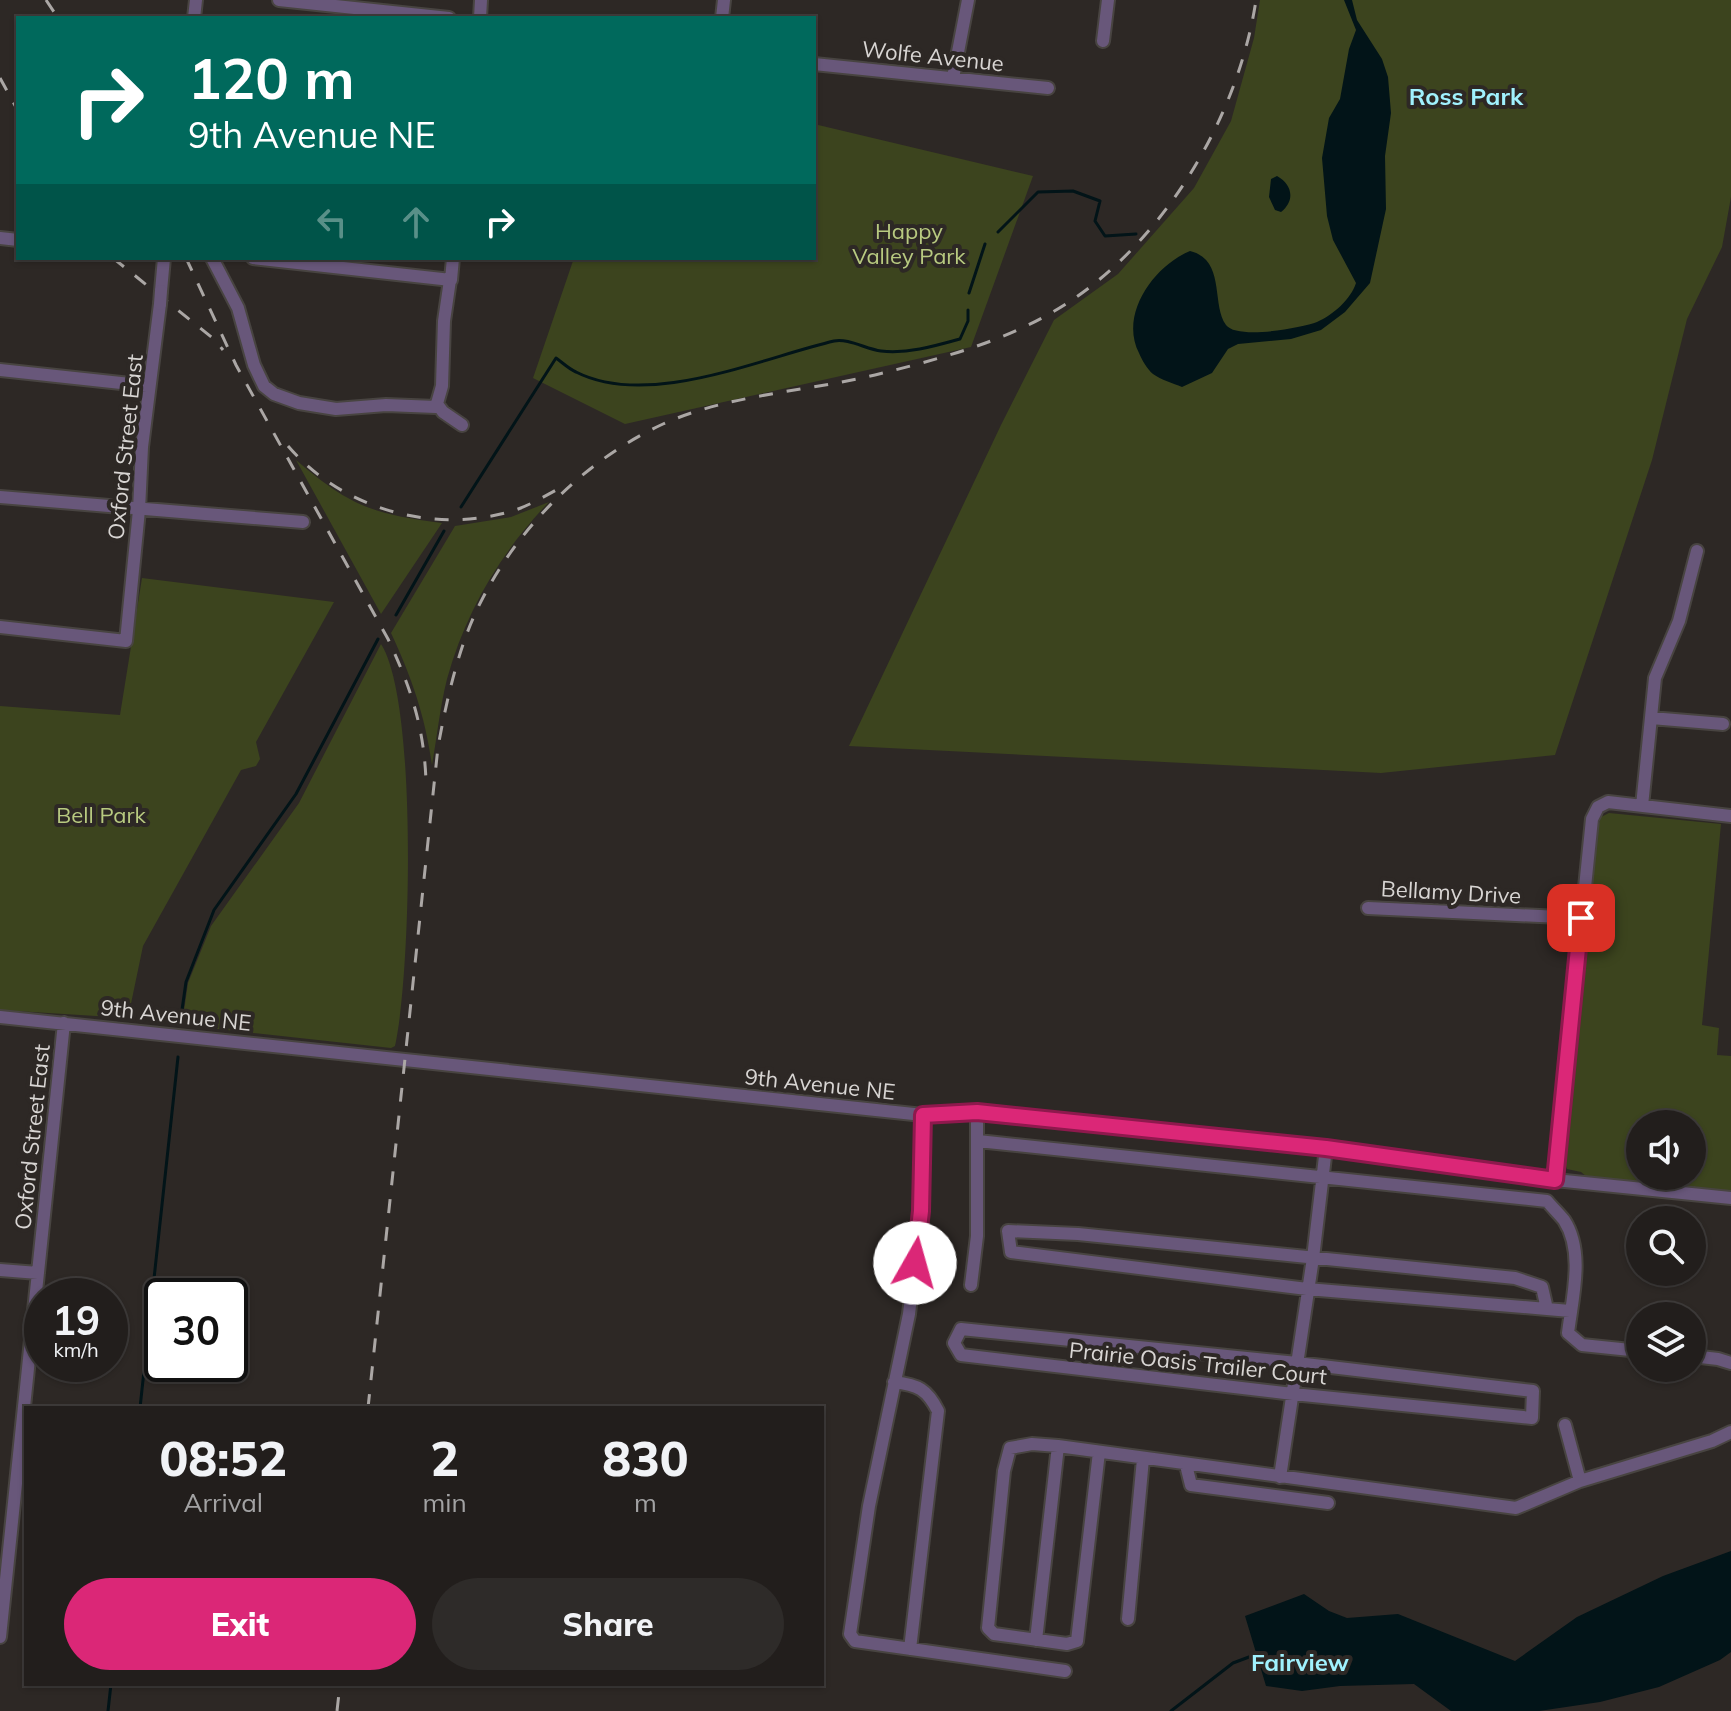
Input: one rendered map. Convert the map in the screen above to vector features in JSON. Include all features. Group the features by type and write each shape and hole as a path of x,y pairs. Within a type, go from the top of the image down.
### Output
{"street":[{"path":"279,0 430,16"},
{"path":"953,78 968,0"},
{"path":"1103,41 1108,0"},
{"name":"Wolfe Avenue","path":"816,64 1048,88"},
{"name":"Oxford Street East","path":"0,627 126,641 164,260"},
{"path":"213,260 238,308 254,365 264,386 285,399 336,409 386,405 430,408 437,404 442,386 444,321 453,260"},
{"path":"271,260 450,280"},
{"path":"0,370 149,386"},
{"path":"437,404 462,425"},
{"path":"0,497 303,522"},
{"path":"1642,806 1658,668 1679,621 1697,551"},
{"path":"1651,718 1723,724"},
{"path":"1555,1180 1592,819 1598,807 1608,802 1731,816"},
{"name":"Bellamy Drive","path":"1368,908 1581,918"},
{"name":"9th Avenue NE","path":"0,1017 923,1115 977,1112 1326,1148 1555,1180 1731,1198"},
{"name":"Oxford Street East","path":"0,1637 5,1535 38,1273 64,1023"},
{"path":"971,1285 977,1236 977,1112"},
{"path":"923,1115 921,1211 909,1314 869,1506 850,1634 855,1641 1065,1671"},
{"path":"978,1141 1547,1201 1565,1221 1575,1259 1568,1333 1582,1345 1626,1350"},
{"path":"1280,1477 1326,1148"},
{"path":"1547,1309 1542,1287 1515,1278 1073,1234 1008,1231 1011,1252 1307,1289 1570,1311"},
{"path":"1071,1259 1073,1234"},
{"path":"0,1270 38,1273"},
{"name":"Prairie Oasis Trailer Court","path":"961,1329 1297,1363 1533,1391 1532,1418 1058,1368 961,1355 954,1343 961,1329"},
{"path":"1058,1368 1062,1340"},
{"path":"1706,1358 1731,1363"},
{"path":"894,1382 918,1385 929,1394 938,1411 910,1649"},
{"path":"1565,1425 1580,1481"},
{"path":"1099,1452 1077,1641 1067,1644 994,1634 988,1628 1004,1471 1010,1448 1032,1444 1058,1446 1516,1508 1580,1481 1712,1441 1731,1432"},
{"path":"1036,1640 1058,1446"},
{"path":"1128,1619 1143,1459"},
{"path":"1186,1465 1191,1485 1328,1503"}],"green space":[{"path":"1260,0 1731,0 1731,197 1722,247 1687,319 1652,460 1555,755 1381,773 849,746 1054,320 1118,274 1194,188 1231,121 1254,38"},
{"name":"Happy Valley Park","path":"816,124 1033,176 971,347 625,424 533,378 573,260 816,260"},
{"path":"296,460 332,488 363,505 397,516 442,523 381,614"},
{"path":"549,502 500,562 464,630 447,679 432,765 417,698 391,633 455,526 511,517"},
{"name":"Bell Park","path":"142,578 334,602 256,742 260,759 256,766 241,770 143,946 128,1018 0,1010 0,706 120,715"},
{"path":"381,644 393,675 406,778 405,961 395,1046 182,1025 188,983 211,926 299,803"},
{"path":"1609,813 1721,824 1702,1025 1719,1028 1717,1055 1731,1056 1731,1191 1706,1189 1706,1110 1626,1110 1626,1181 1587,1177 1581,1172 1567,1169 1565,1164 1597,830 1601,817"}],"shaded area":[{"path":"1344,0 1352,0 1357,20 1382,59 1388,77 1391,113 1385,156 1386,209 1370,283 1345,312 1321,330 1291,339 1238,344 1228,349 1212,373 1182,387 1160,378 1153,374 1139,353 1133,323 1137,308 1153,280 1164,268 1190,251 1209,263 1226,325 1243,332 1270,331 1317,322 1341,306 1354,289 1356,283 1333,240 1327,216 1322,158 1329,118 1340,99 1349,49 1356,30"},
{"path":"1277,176 1290,193 1289,203 1281,212 1275,210 1269,197 1271,179"},
{"path":"1731,1551 1731,1652 1659,1687 1600,1702 1539,1711 1451,1711 1414,1684 1340,1686 1302,1691 1266,1686 1245,1616 1304,1594 1329,1611 1347,1618 1398,1614 1515,1661 1577,1617 1663,1576"}],"waterway":[{"path":"998,232 1038,192 1073,191 1100,201 1095,221 1105,236 1136,234"},
{"path":"969,293 985,244"},
{"path":"461,507 556,358 573,371 605,382 637,385 670,383 705,377 834,341 891,352 931,347 960,339 968,321 968,310"},
{"path":"396,615 444,531"},
{"path":"181,1017 186,982 214,910 296,794 378,639"},
{"path":"140,1406 178,1057"},
{"path":"1171,1711 1233,1663 1257,1654"},
{"path":"108,1711 111,1686"}],"railway":[{"path":"46,0 57,16"},
{"path":"368,1406 438,747 461,650 480,603 498,571 544,511 571,485 600,461 663,424 714,406 875,375 965,350 1030,324 1090,287 1126,255 1159,219 1212,136 1232,91 1256,0"},
{"path":"0,78 16,107"},
{"path":"115,260 215,340 223,350"},
{"path":"187,260 236,365 388,639 415,708 426,781"},
{"path":"288,446 309,468 334,486 360,500 418,517 449,520 509,512 560,488"},
{"path":"337,1711 340,1686"}],"district":[{"name":"Ross Park","path":"1466,96"},
{"name":"Fairview","path":"1300,1662"}],"route":[{"path":"915,1263 921,1211 923,1115 977,1112 1326,1148 1555,1180 1581,918"}]}
